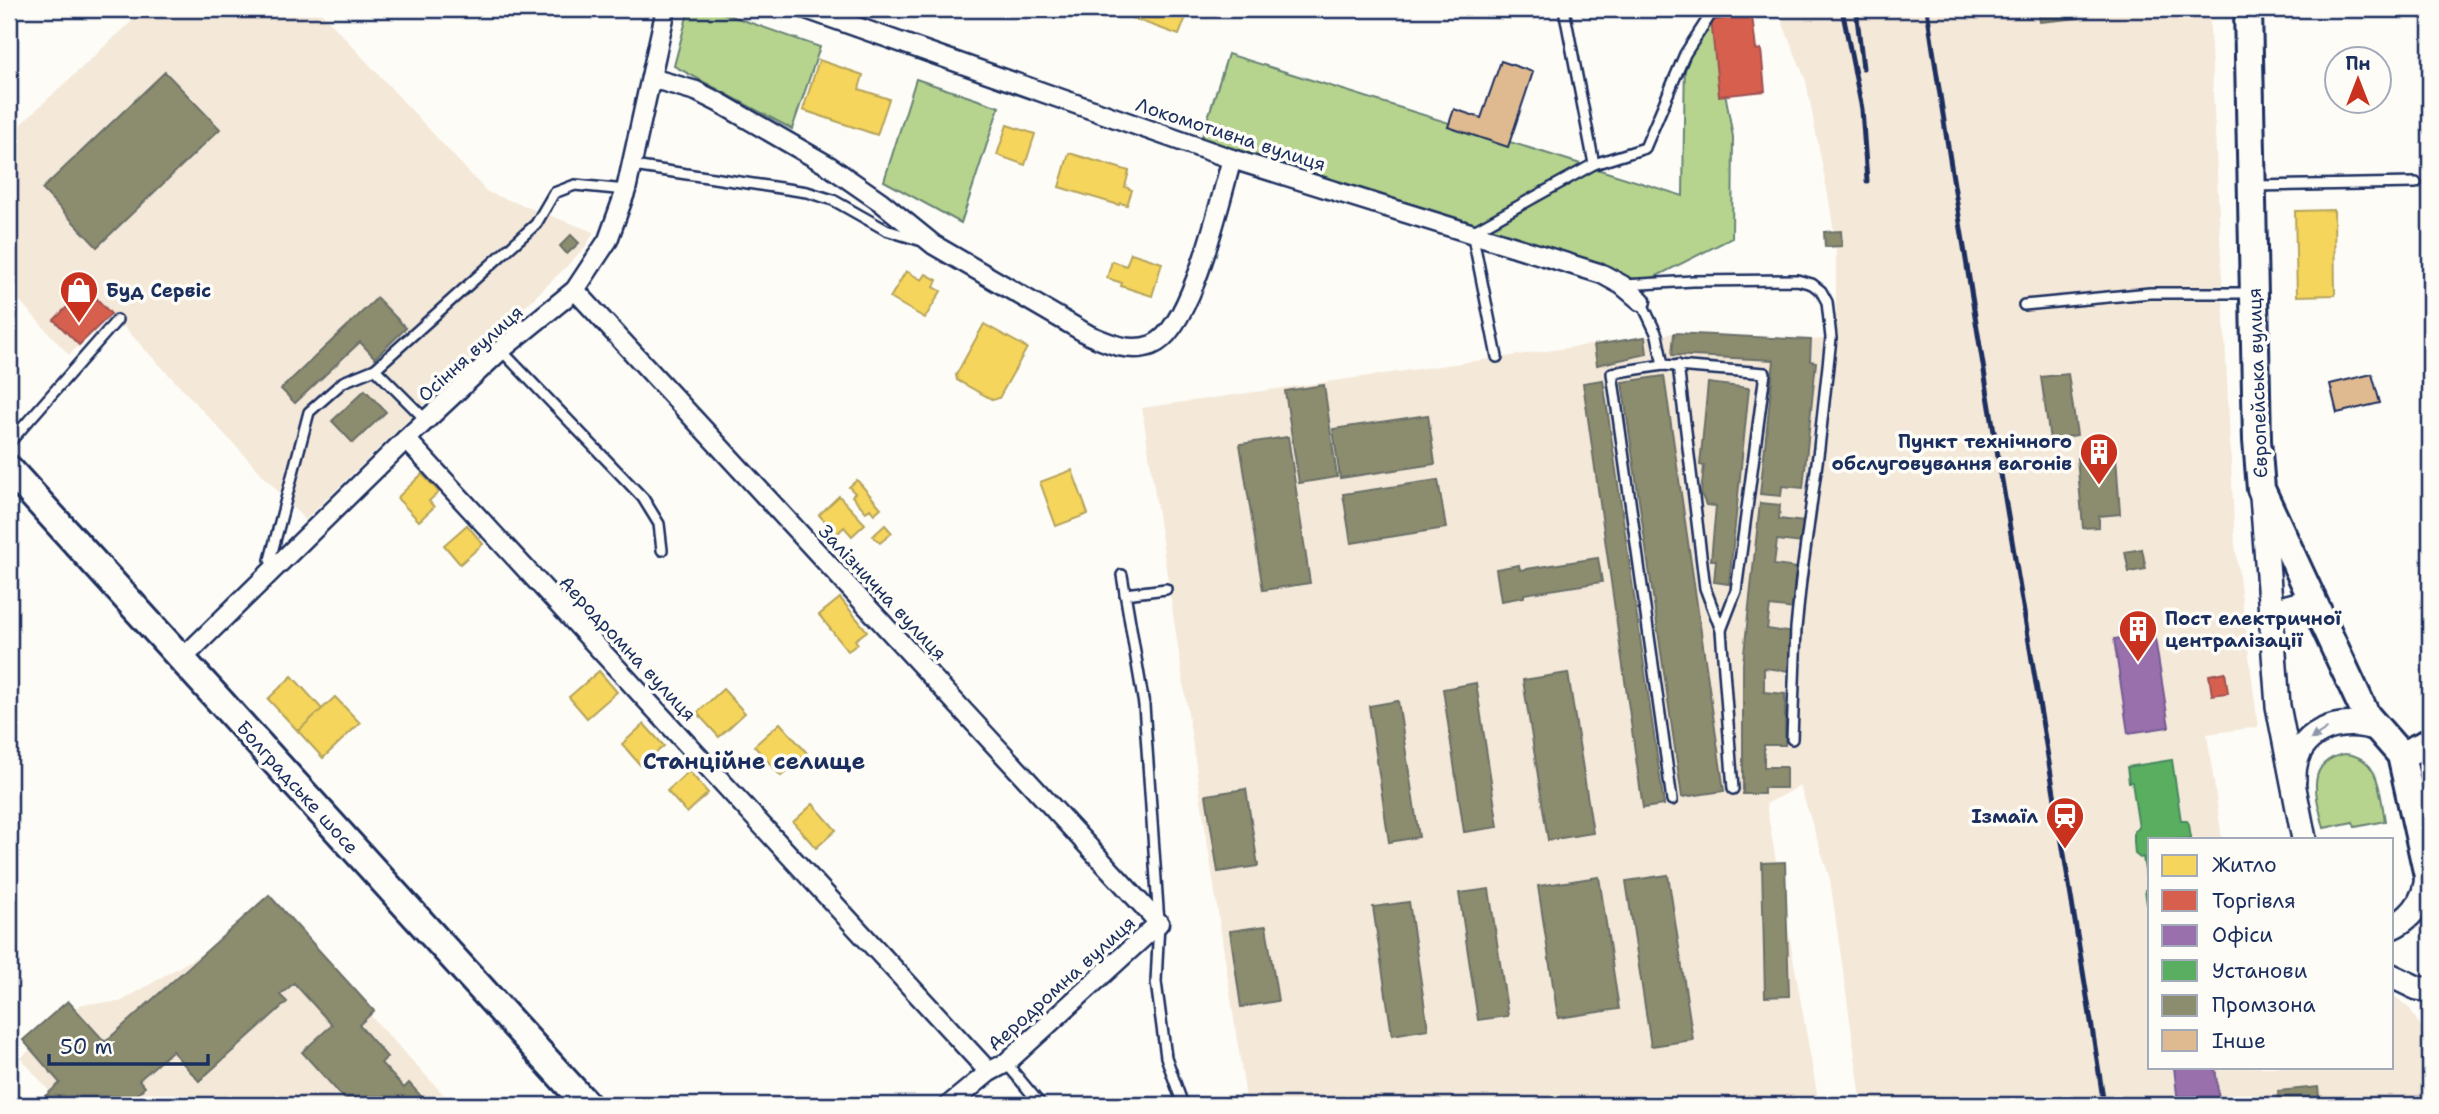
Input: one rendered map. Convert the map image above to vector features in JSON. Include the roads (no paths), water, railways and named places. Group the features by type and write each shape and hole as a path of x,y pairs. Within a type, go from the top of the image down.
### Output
{"main road":[{"name":"Європейська вулиця","path":"2248,9 2257,440 2261,489 2361,706 2401,755 2428,873"},
{"name":"Болградське шосе","path":"9,469 586,1105"},
{"path":"2401,755 2430,742"}],"street":[{"name":"Осіння вулиця","path":"183,659 426,420 501,350 575,290 608,240 626,190 666,9"},
{"name":"Локомотивна вулиця","path":"806,9 1231,159 1602,274 1622,285 1641,301"},
{"path":"651,78 696,91 720,103 829,166 881,202 933,245 1090,335 1113,345 1134,349 1155,344 1170,328 1188,300 1200,271 1231,159"},
{"name":"Залізнична вулиця","path":"575,290 1159,923"},
{"name":"Аеродромна вулиця","path":"406,439 989,1072"},
{"path":"2261,489 2279,716 2304,838"},
{"path":"2270,612 2312,600"},
{"path":"2294,789 2298,757 2306,743 2318,733 2332,726 2348,723 2364,724 2379,730"},
{"path":"2394,926 2405,919 2422,899 2428,873"},
{"name":"Аеродромна вулиця","path":"949,1105 989,1072 1006,1063 1159,923"},
{"path":"2394,977 2417,988 2430,990"}],"lane":[{"path":"1564,9 1594,163"},
{"path":"1497,357 1472,232 1594,163 1645,148 1685,54 1711,14 1742,9"},
{"path":"633,166 807,192 833,200 886,230 933,245"},
{"path":"2252,186 2416,183"},
{"path":"276,566 270,560 309,412 343,382 375,369 536,225 554,193 575,185 626,190"},
{"path":"1622,285 1797,280 1812,284 1821,291 1827,302 1831,338 1801,580 1792,739"},
{"path":"2024,306 2150,293 2254,293"},
{"path":"1641,301 1657,335 1663,365"},
{"path":"9,443 117,320"},
{"path":"501,350 643,498 659,524 662,550"},
{"path":"1672,800 1612,373 1663,365 1765,373 1737,591 1721,630"},
{"path":"1678,365 1705,588 1721,630 1733,789"},
{"path":"375,369 426,420"},
{"path":"1122,575 1144,705 1159,923 1156,982 1167,1057 1183,1105"},
{"path":"1125,594 1166,589"},
{"path":"1006,1063 1041,1105"}],"railway":[{"path":"1842,9 1862,109 1867,181"},
{"path":"1856,9 1863,68"},
{"path":"1927,9 2104,1105"}],"place":[{"name":"Буд Сервіс","path":"79,324"},
{"name":"Пункт технічного обслуговування вагонів","path":"2099,486"},
{"name":"Пост електричної централізації","path":"2138,663"},
{"name":"Ізмаїл","path":"2065,850"}],"district":[{"name":"Станційне селище","path":"754,761"}]}
